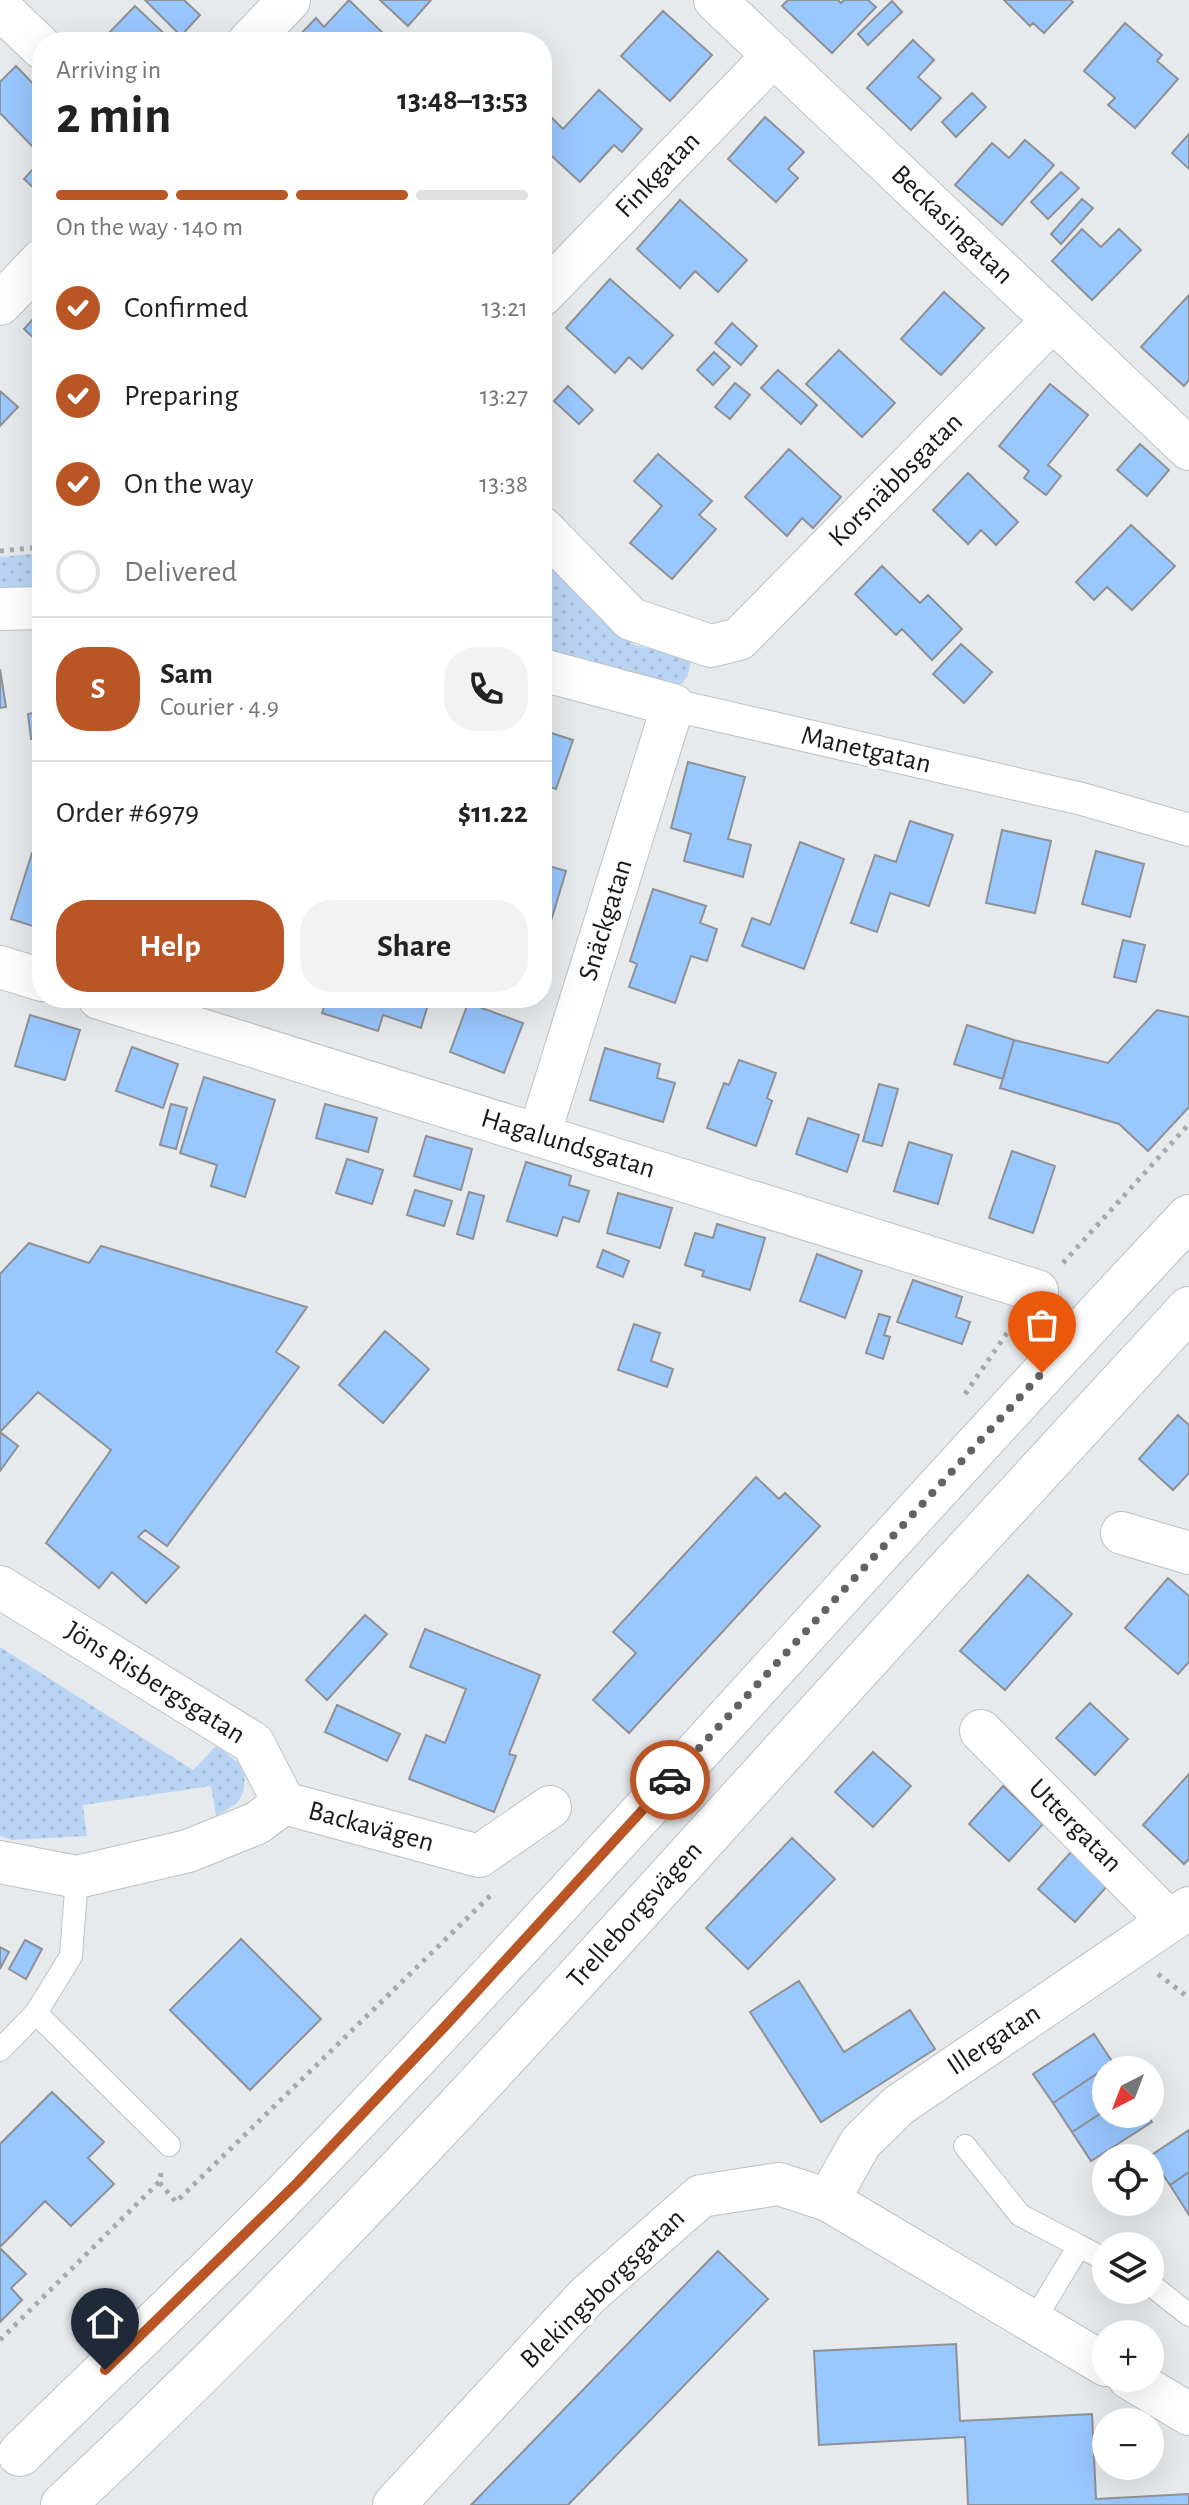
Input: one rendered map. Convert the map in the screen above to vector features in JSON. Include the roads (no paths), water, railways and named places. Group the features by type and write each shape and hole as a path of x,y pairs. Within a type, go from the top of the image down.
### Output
{"highway":[{"path":"20,2454 297,2183 438,2034 1189,1217"},
{"name":"Trelleborgsvägen","path":"63,2505 169,2406 474,2094 1189,1309"}],"street":[{"path":"259,32 289,0"},
{"name":"Beckasingatan","path":"715,0 1189,449"},
{"path":"0,8 32,38"},
{"name":"Finkgatan","path":"552,285 774,55"},
{"path":"0,304 32,270"},
{"name":"Korsnäbbsgatan","path":"552,538 631,619 711,646 739,639 1053,320"},
{"path":"0,609 32,608"},
{"name":"Manetgatan","path":"552,673 673,705 1082,799 1189,830"},
{"name":"Snäckgatan","path":"539,1135 673,705"},
{"path":"0,967 32,977"},
{"name":"Hagalundsgatan","path":"131,1008 1037,1291"},
{"path":"1122,1533 1189,1553"},
{"name":"Jöns Risbergsgatan","path":"0,1587 253,1743 284,1803"},
{"name":"Uttergatan","path":"981,1731 1179,1914"},
{"name":"Backavägen","path":"0,1862 77,1877 188,1851 257,1823 284,1803 479,1856 550,1807"},
{"name":"Illergatan","path":"828,2200 861,2142 899,2105 1179,1914"},
{"name":"Blekingsborgsgatan","path":"394,2505 587,2296 701,2196 779,2184 828,2200 1092,2357"},
{"path":"1152,2392 1189,2414"}],"lane":[{"path":"0,2050 36,2013 71,1956 77,1877"},
{"path":"36,2013 169,2145"},
{"path":"965,2146 1020,2215 1092,2253"},
{"path":"1033,2322 1079,2246"},
{"path":"1164,2295 1189,2315"}]}
